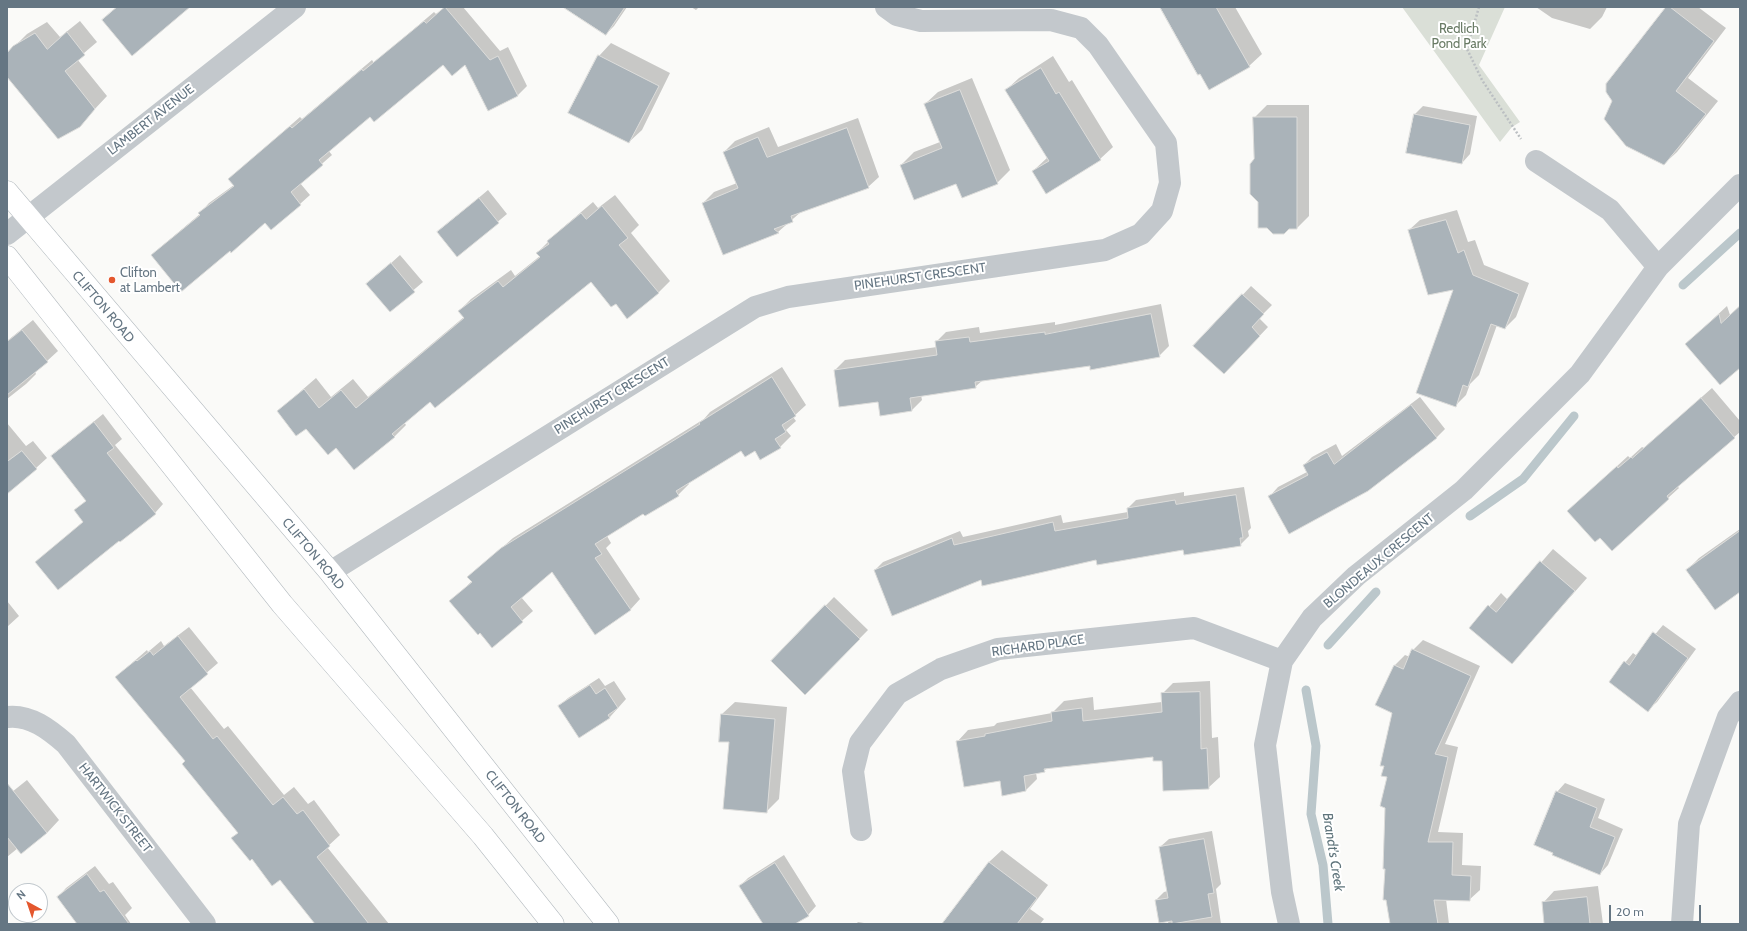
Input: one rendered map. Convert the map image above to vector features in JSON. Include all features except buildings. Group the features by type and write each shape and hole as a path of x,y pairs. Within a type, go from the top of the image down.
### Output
{"main road":[{"name":"CLIFTON ROAD","path":"7,192 27,218 330,572 608,924"},
{"path":"7,257 282,604 483,836 553,924"}],"street":[{"name":"LAMBERT AVENUE","path":"7,234 295,7"},
{"name":"PINEHURST CRESCENT","path":"330,572 755,307 788,297 1105,250 1141,234 1162,211 1170,183 1166,143 1098,45 1081,28 1051,20 921,21 897,14 886,7"},
{"path":"1536,161 1610,210 1658,267"},
{"name":"BLONDEAUX CRESCENT","path":"1289,924 1282,892 1265,745 1282,661 1312,618 1356,576 1464,490 1580,374 1658,267 1740,185"},
{"name":"RICHARD PLACE","path":"861,830 853,771 860,743 897,694 941,669 998,649 1194,628 1282,661"},
{"path":"1682,924 1689,824 1728,717 1740,702"},
{"name":"HARTWICK STREET","path":"7,717 15,716 32,721 52,732 66,744 205,924"}],"path":[{"path":"1480,7 1467,49 1482,80 1536,161"}],"green space":[{"name":"Redlich Pond Park","path":"1402,7 1505,7 1479,65 1520,122 1512,127 1500,142"}],"waterway":[{"name":"Brandt's Creek","path":"1683,285 1740,233"},
{"name":"Brandt's Creek","path":"1470,516 1523,479 1574,416"},
{"name":"Brandt's Creek","path":"1328,645 1376,592"},
{"name":"Brandt's Creek","path":"1306,690 1316,746 1311,814 1323,865 1328,924"}],"place":[{"name":"Clifton at Lambert","path":"112,280"}]}
